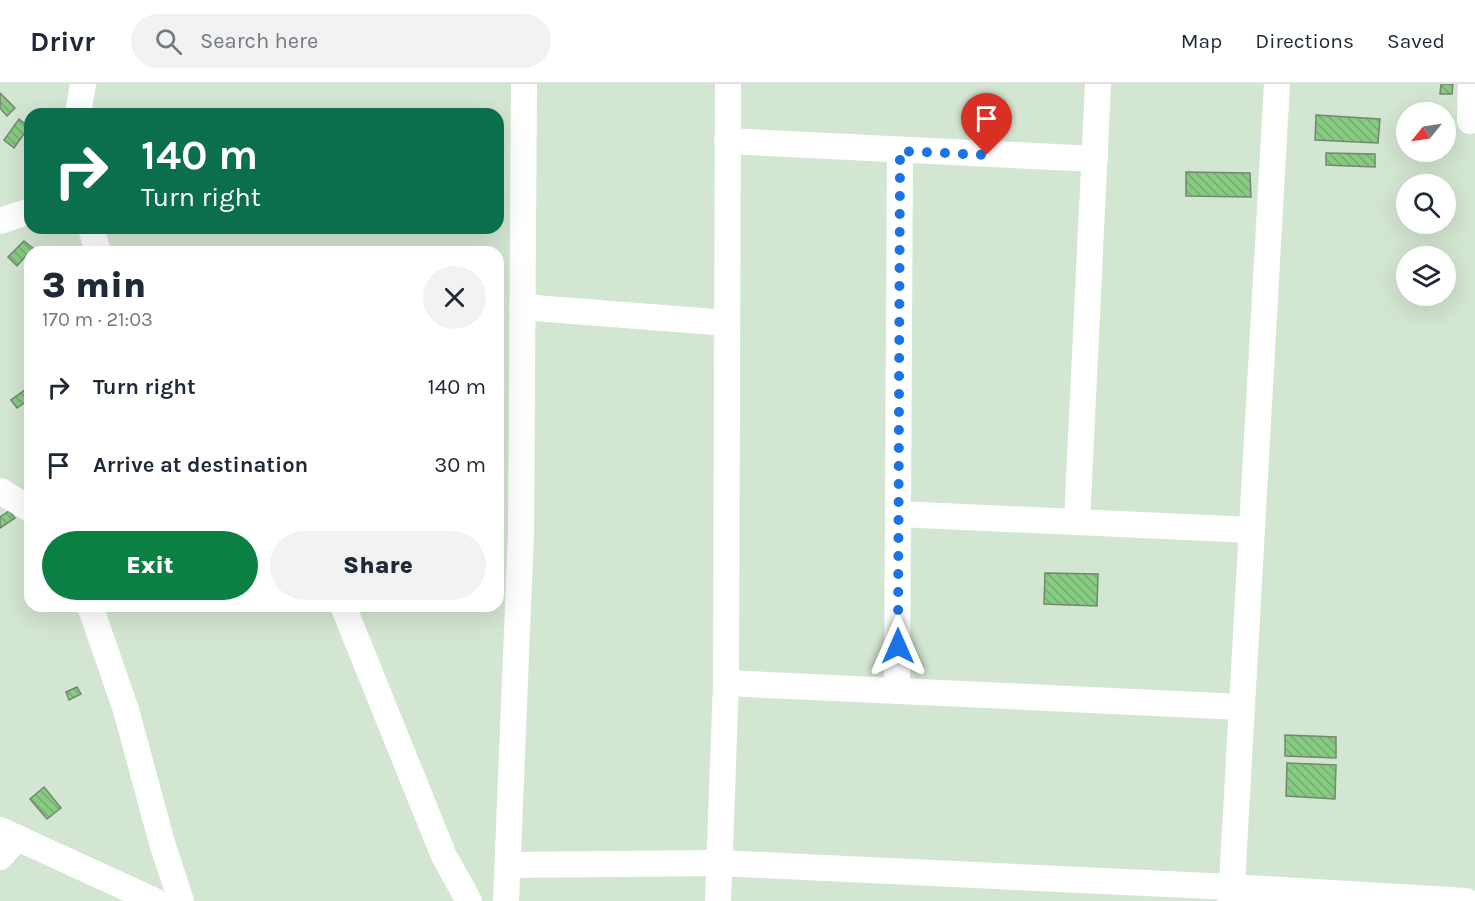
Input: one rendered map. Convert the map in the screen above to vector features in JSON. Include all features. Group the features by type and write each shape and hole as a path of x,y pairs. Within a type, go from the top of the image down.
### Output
{"street":[{"path":"79,108 83,84"},
{"path":"506,901 521,533 524,84"},
{"path":"718,901 726,682 728,84"},
{"path":"1077,522 1098,84"},
{"path":"1231,894 1277,84"},
{"path":"1470,120 1471,84"},
{"path":"728,141 1095,159"},
{"path":"897,691 900,151"},
{"path":"0,221 24,213"},
{"path":"522,307 727,322"},
{"path":"0,491 24,505"},
{"path":"898,514 1252,530"},
{"path":"92,612 126,710 162,843 181,901"},
{"path":"345,612 444,856 469,901"},
{"path":"726,682 1241,707"},
{"path":"0,857 8,834 155,901"},
{"path":"508,865 718,863 1231,894 1466,901"}],"building":[{"path":"1441,84 1453,84 1452,94 1440,94"},
{"path":"0,93 15,108 7,116 0,108"},
{"path":"1316,115 1380,119 1378,143 1315,140"},
{"path":"19,119 24,123 24,134 14,148 4,140"},
{"path":"1326,153 1375,154 1375,167 1326,165"},
{"path":"1186,172 1250,173 1251,197 1186,196"},
{"path":"24,241 30,246 24,246 24,258 17,266 8,257"},
{"path":"24,391 24,403 17,408 11,400"},
{"path":"9,511 15,518 0,528 0,517"},
{"path":"1045,573 1098,574 1097,606 1044,604"},
{"path":"77,687 81,694 69,700 66,692"},
{"path":"1285,735 1336,737 1336,758 1285,756"},
{"path":"1287,763 1336,765 1335,799 1286,796"},
{"path":"44,787 61,808 47,819 30,799"}],"route":[{"path":"898,646 900,151 987,155"}]}
